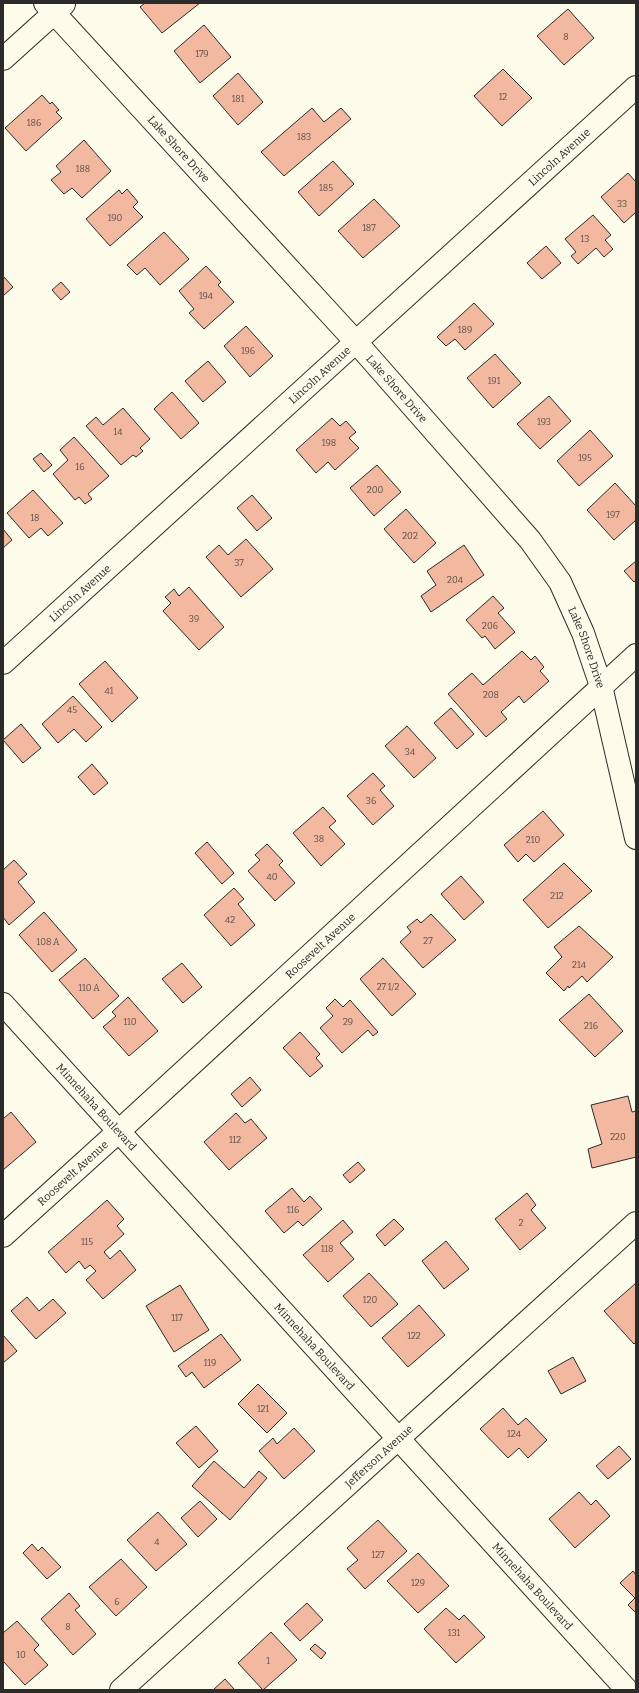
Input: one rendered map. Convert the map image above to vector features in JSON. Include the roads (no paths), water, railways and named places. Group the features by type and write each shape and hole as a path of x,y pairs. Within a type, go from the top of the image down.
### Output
{"street":[{"path":"3,59 54,6"},
{"name":"Lake Shore Drive","path":"54,6 356,342 530,540 548,564 560,582 583,633 601,686 636,838"},
{"name":"Lincoln Avenue","path":"3,663 636,87"},
{"name":"Roosevelt Avenue","path":"3,1236 636,655"},
{"name":"Minnehaha Boulevard","path":"3,1004 626,1690"},
{"name":"Jefferson Avenue","path":"121,1690 636,1223"}]}
